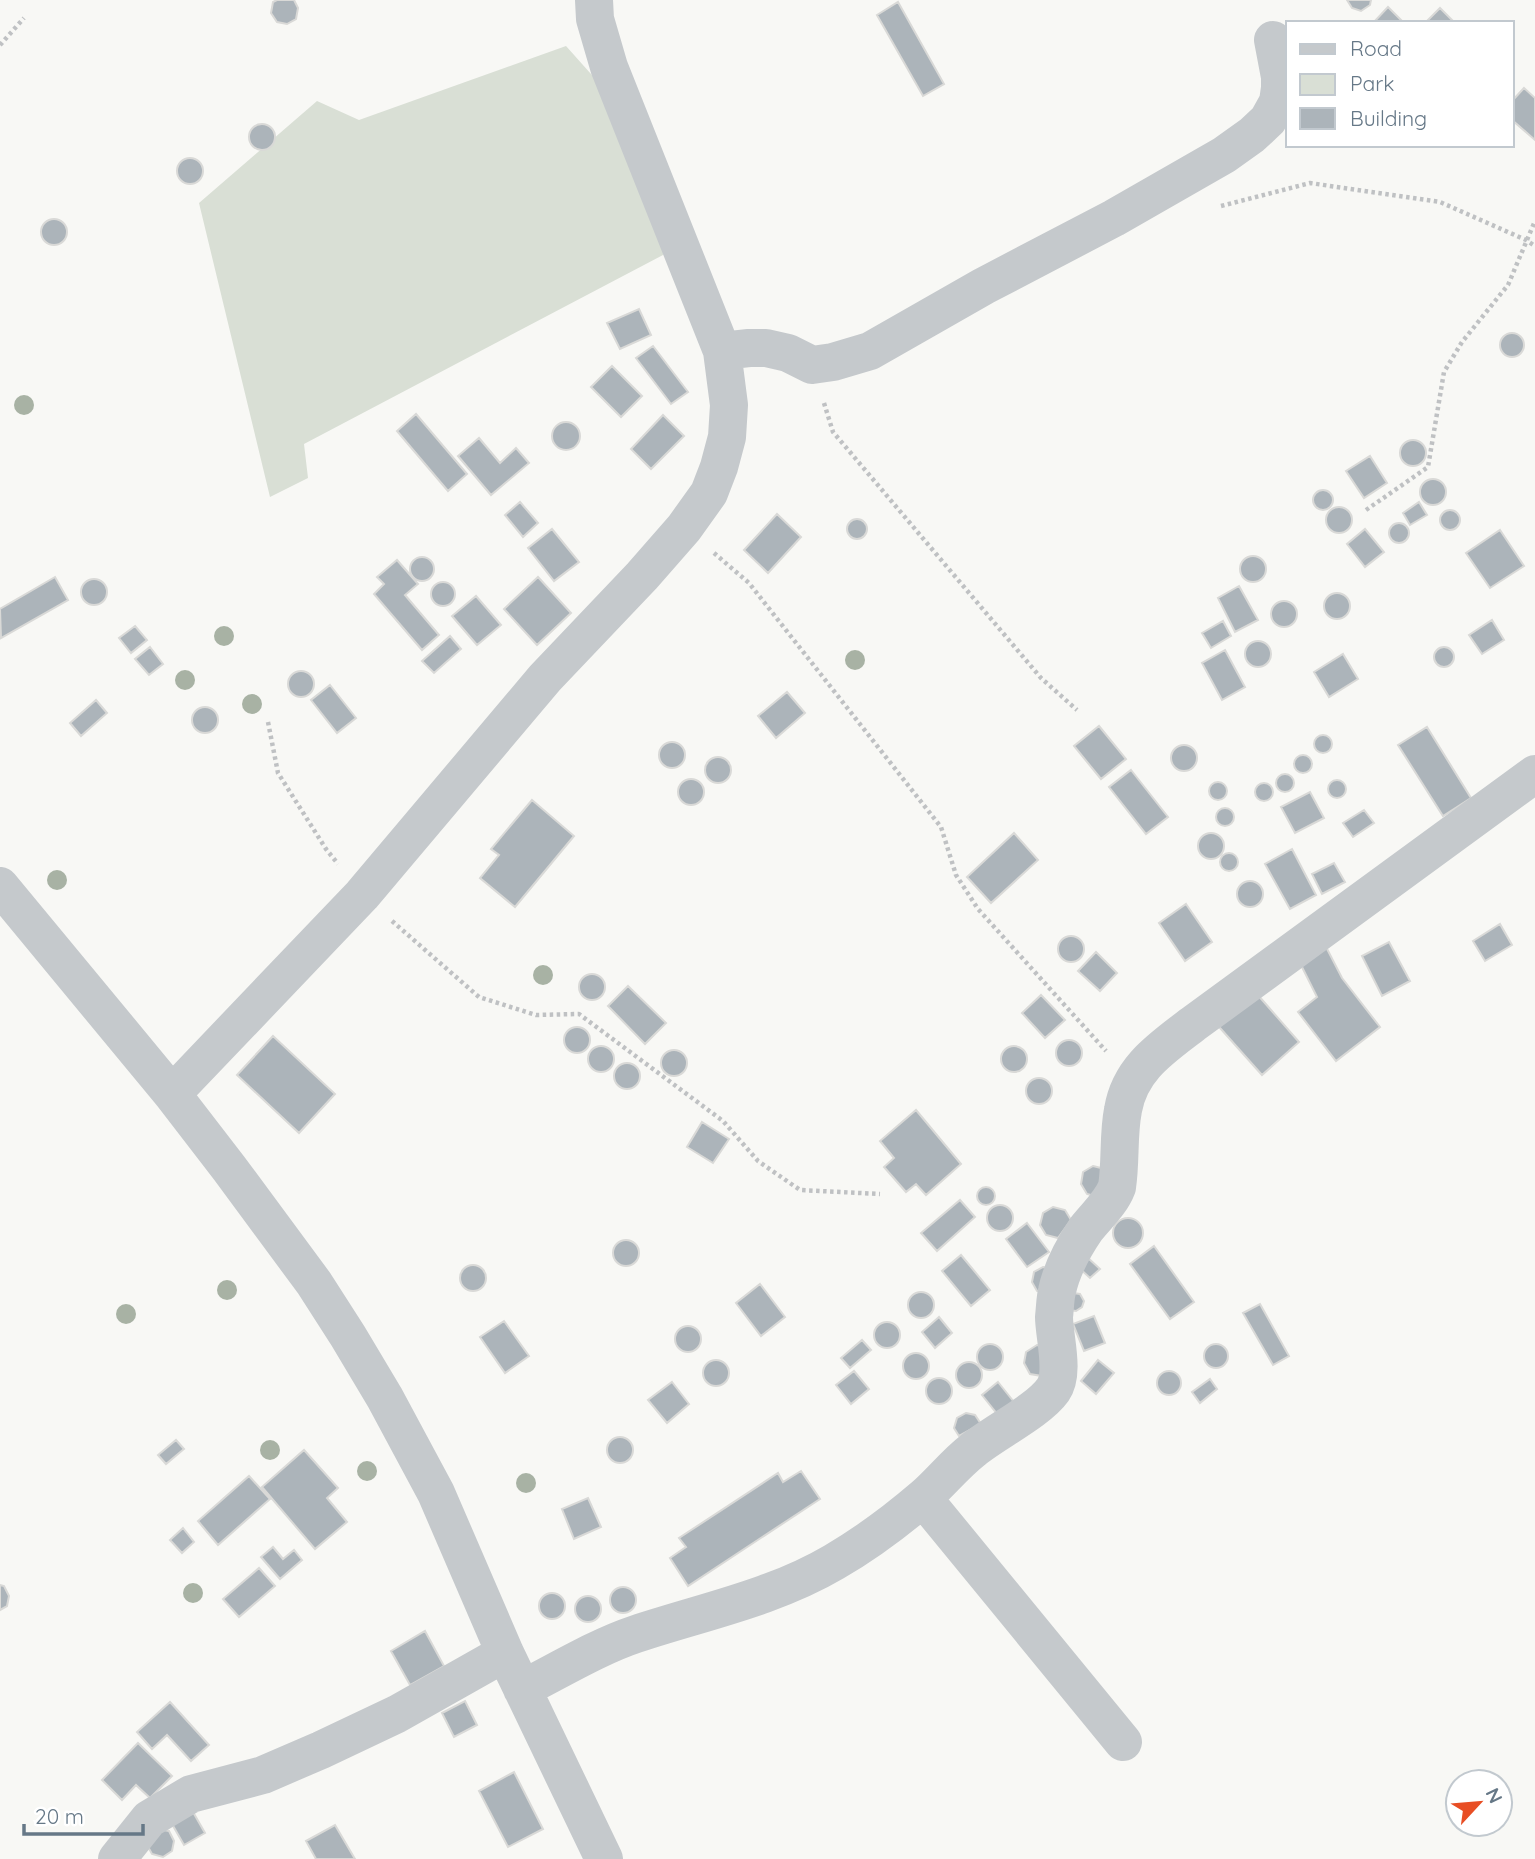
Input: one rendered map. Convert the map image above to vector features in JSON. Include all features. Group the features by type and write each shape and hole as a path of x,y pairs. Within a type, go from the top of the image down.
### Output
{"street":[{"path":"172,1094 362,895 545,678 684,528 709,493 726,437 729,405 722,351 609,66 595,19 594,0"},
{"path":"722,351 766,348 788,353 812,365 870,351 984,286 1114,218 1224,155 1268,120 1278,102 1280,78 1273,40"},
{"path":"522,1689 633,1635 794,1583 834,1562 867,1541 923,1498 972,1450 1033,1408 1055,1388 1058,1370 1054,1318 1056,1293 1061,1276 1072,1252 1117,1187 1122,1111 1132,1080 1162,1048 1193,1024 1535,774"},
{"path":"0,886 172,1094 229,1168 314,1283 386,1398 436,1493 505,1653 604,1859"},
{"path":"923,1498 1123,1742"},
{"path":"117,1859 149,1819 191,1794 263,1775 321,1750 397,1714 505,1653"}],"path":[{"path":"0,45 24,18"},
{"path":"1216,207 1310,183 1440,202 1535,246"},
{"path":"1366,510 1428,467 1444,372 1462,342 1508,285 1535,221"},
{"path":"812,365 833,432 1041,678 1077,710"},
{"path":"684,528 750,583 941,827 956,875 978,909 1132,1080"},
{"path":"268,722 278,773 326,849 362,895 479,997 536,1016 579,1014 723,1121 758,1161 800,1190 880,1194"}],"green space":[{"path":"566,46 658,149 666,166 663,255 304,444 308,478 270,497 199,203 317,101 359,120"}],"building":[{"path":"294,0 298,8 296,19 287,24 277,22 271,13 273,2"},
{"path":"1347,0 1371,0 1370,5 1361,11 1352,8"},
{"path":"898,2 944,84 923,96 877,15"},
{"path":"1388,7 1402,21 1375,21"},
{"path":"1440,8 1453,21 1427,21"},
{"path":"1524,88 1535,98 1535,140 1514,122 1514,99"},
{"path":"262,124 271,128 275,137 271,146 262,150 253,146 249,137 253,128"},
{"path":"190,158 199,162 203,171 199,180 190,184 181,180 177,171 181,162"},
{"path":"54,219 63,223 67,232 63,241 54,245 45,241 41,232 45,223"},
{"path":"639,309 651,335 620,349 607,323"},
{"path":"1512,333 1523,340 1524,345 1517,356 1512,357 1501,350 1500,345 1507,334"},
{"path":"653,346 688,392 671,404 636,358"},
{"path":"612,366 642,396 621,417 591,387"},
{"path":"416,414 467,474 448,491 397,431"},
{"path":"663,415 684,436 651,469 631,449"},
{"path":"566,422 576,426 580,436 576,446 566,450 556,446 552,436 556,426"},
{"path":"479,438 500,463 516,448 529,463 491,495 458,456"},
{"path":"1413,440 1422,444 1426,453 1422,462 1413,466 1404,462 1400,453 1404,444"},
{"path":"1370,456 1387,483 1364,498 1346,471"},
{"path":"1433,479 1442,483 1446,492 1442,501 1433,505 1424,501 1420,492 1424,483"},
{"path":"1323,490 1330,493 1333,500 1330,507 1323,510 1316,507 1313,500 1316,493"},
{"path":"520,502 538,523 523,537 505,515"},
{"path":"1419,502 1427,515 1410,525 1403,513"},
{"path":"1339,507 1348,511 1352,520 1348,529 1339,533 1330,529 1326,520 1330,511"},
{"path":"1446,510 1454,510 1460,520 1454,530 1446,530 1440,524 1440,516"},
{"path":"777,514 801,537 768,573 744,550"},
{"path":"857,519 864,522 867,529 864,536 857,539 850,536 847,529 850,522"},
{"path":"1399,523 1406,526 1409,533 1406,540 1399,543 1392,540 1389,533 1392,526"},
{"path":"552,529 579,562 554,581 528,548"},
{"path":"1365,529 1384,552 1365,567 1347,544"},
{"path":"1500,530 1524,566 1490,588 1466,553"},
{"path":"1253,556 1262,560 1266,569 1262,578 1253,582 1244,578 1240,569 1244,560"},
{"path":"422,557 430,561 434,569 430,577 422,581 414,577 410,569 414,561"},
{"path":"397,560 418,584 405,595 439,635 422,650 374,594 384,584 377,577"},
{"path":"55,577 68,600 1,638 0,609"},
{"path":"538,577 571,613 537,645 504,609"},
{"path":"94,579 103,583 107,592 103,601 94,605 85,601 81,592 85,583"},
{"path":"443,582 451,586 455,594 451,602 443,606 435,602 431,594 435,586"},
{"path":"1239,586 1258,620 1235,632 1218,598"},
{"path":"1337,593 1346,597 1350,606 1346,615 1337,619 1328,615 1324,606 1328,597"},
{"path":"476,596 501,625 477,645 452,616"},
{"path":"1284,601 1293,605 1297,614 1293,623 1284,627 1275,623 1271,614 1275,605"},
{"path":"1492,620 1504,640 1482,654 1469,635"},
{"path":"1223,621 1231,636 1211,648 1202,633"},
{"path":"135,626 147,640 131,653 119,638"},
{"path":"450,636 461,649 434,673 422,661"},
{"path":"1258,641 1267,645 1271,654 1267,663 1258,667 1249,663 1245,654 1249,645"},
{"path":"150,647 163,664 149,675 135,659"},
{"path":"1444,647 1451,650 1454,657 1451,664 1444,667 1437,664 1434,657 1437,650"},
{"path":"1225,650 1245,687 1222,700 1202,663"},
{"path":"1343,654 1358,679 1329,697 1314,672"},
{"path":"301,671 310,675 314,684 310,693 301,697 292,693 288,684 292,675"},
{"path":"330,685 356,718 337,733 311,700"},
{"path":"787,692 805,713 776,738 758,716"},
{"path":"96,700 107,713 81,736 70,723"},
{"path":"205,707 214,711 218,720 214,729 205,733 196,729 192,720 196,711"},
{"path":"1099,726 1126,759 1101,779 1074,746"},
{"path":"1427,727 1471,798 1443,816 1398,745"},
{"path":"1319,735 1327,735 1332,744 1330,751 1319,753 1314,748 1314,740"},
{"path":"672,742 681,746 685,755 681,764 672,768 663,764 659,755 663,746"},
{"path":"1184,745 1193,749 1197,758 1193,767 1184,771 1175,767 1171,758 1175,749"},
{"path":"1303,755 1311,760 1312,764 1307,772 1303,773 1295,768 1294,764 1299,756"},
{"path":"718,757 727,761 731,770 727,779 718,783 709,779 705,770 709,761"},
{"path":"1131,770 1168,817 1146,834 1109,787"},
{"path":"1285,774 1291,777 1294,783 1291,789 1285,792 1279,789 1276,783 1279,777"},
{"path":"691,779 700,783 704,792 700,801 691,805 682,801 678,792 682,783"},
{"path":"1337,780 1343,783 1346,789 1343,795 1337,798 1331,795 1328,789 1331,783"},
{"path":"1214,782 1222,782 1227,791 1225,798 1214,800 1209,795 1209,787"},
{"path":"1260,783 1268,783 1273,792 1271,799 1260,801 1255,796 1255,788"},
{"path":"1310,792 1324,818 1295,833 1281,807"},
{"path":"532,800 574,836 515,907 480,878 499,855 491,849"},
{"path":"1221,808 1229,808 1234,817 1232,824 1221,826 1216,821 1216,813"},
{"path":"1364,810 1374,823 1353,837 1343,823"},
{"path":"1014,833 1038,860 991,903 967,877"},
{"path":"1211,833 1220,837 1224,846 1220,855 1211,859 1202,855 1198,846 1202,837"},
{"path":"1292,849 1316,895 1290,909 1265,864"},
{"path":"1229,853 1237,858 1238,862 1233,870 1229,871 1221,866 1220,862 1225,854"},
{"path":"1334,863 1345,882 1322,894 1312,874"},
{"path":"1250,881 1259,885 1263,894 1259,903 1250,907 1241,903 1237,894 1241,885"},
{"path":"1186,904 1212,942 1185,961 1159,923"},
{"path":"1500,924 1512,945 1485,961 1473,941"},
{"path":"1071,936 1080,940 1084,949 1080,958 1071,962 1062,958 1058,949 1062,940"},
{"path":"1389,942 1410,981 1382,996 1362,956"},
{"path":"1324,943 1342,978 1380,1027 1336,1061 1298,1012 1317,997 1297,957"},
{"path":"1096,952 1117,973 1100,991 1078,971"},
{"path":"592,974 601,978 605,987 601,996 592,1000 583,996 579,987 583,978"},
{"path":"628,986 666,1023 645,1044 608,1006"},
{"path":"1250,986 1299,1042 1262,1075 1212,1019"},
{"path":"1041,995 1065,1020 1045,1038 1022,1013"},
{"path":"577,1027 586,1031 590,1040 586,1049 577,1053 568,1049 564,1040 568,1031"},
{"path":"273,1036 335,1094 299,1133 237,1075"},
{"path":"1069,1040 1078,1044 1082,1053 1078,1062 1069,1066 1060,1062 1056,1053 1060,1044"},
{"path":"601,1046 610,1050 614,1059 610,1068 601,1072 592,1068 588,1059 592,1050"},
{"path":"1014,1046 1023,1050 1027,1059 1023,1068 1014,1072 1005,1068 1001,1059 1005,1050"},
{"path":"674,1050 683,1054 687,1063 683,1072 674,1076 665,1072 661,1063 665,1054"},
{"path":"627,1063 636,1067 640,1076 636,1085 627,1089 618,1085 614,1076 618,1067"},
{"path":"1039,1078 1048,1082 1052,1091 1048,1100 1039,1104 1030,1100 1026,1091 1030,1082"},
{"path":"916,1110 961,1164 926,1195 916,1184 906,1192 884,1167 894,1158 880,1141"},
{"path":"702,1122 729,1139 713,1163 687,1147"},
{"path":"1093,1166 1105,1169 1098,1197 1087,1194 1081,1184 1083,1172"},
{"path":"982,1187 990,1187 995,1196 993,1203 982,1205 977,1200 977,1192"},
{"path":"960,1200 975,1217 937,1251 921,1233"},
{"path":"1000,1205 1009,1209 1013,1218 1009,1227 1000,1231 991,1227 987,1218 991,1209"},
{"path":"1053,1207 1065,1210 1071,1220 1058,1238 1046,1235 1040,1225 1043,1213"},
{"path":"1128,1218 1139,1222 1143,1233 1139,1244 1128,1248 1117,1244 1113,1233 1117,1222"},
{"path":"1027,1223 1049,1252 1027,1267 1006,1239"},
{"path":"626,1240 635,1244 639,1253 635,1262 626,1266 617,1262 613,1253 617,1244"},
{"path":"1154,1246 1194,1302 1170,1319 1130,1264"},
{"path":"961,1255 990,1290 971,1306 942,1271"},
{"path":"1087,1257 1100,1269 1090,1278 1078,1267"},
{"path":"473,1265 482,1269 486,1278 482,1287 473,1291 464,1287 460,1278 464,1269"},
{"path":"1043,1267 1053,1269 1047,1294 1037,1291 1032,1282 1034,1272"},
{"path":"760,1284 785,1317 761,1336 736,1303"},
{"path":"921,1292 930,1296 934,1305 930,1314 921,1318 912,1314 908,1305 912,1296"},
{"path":"1073,1293 1080,1294 1084,1301 1082,1307 1076,1311 1069,1310"},
{"path":"1260,1304 1289,1356 1273,1365 1243,1313"},
{"path":"1094,1316 1105,1343 1084,1351 1073,1324"},
{"path":"939,1317 952,1333 935,1348 922,1332"},
{"path":"504,1321 529,1356 505,1373 480,1337"},
{"path":"887,1322 896,1326 900,1335 896,1344 887,1348 878,1344 874,1335 878,1326"},
{"path":"688,1326 697,1330 701,1339 697,1348 688,1352 679,1348 675,1339 679,1330"},
{"path":"862,1340 871,1350 850,1368 841,1358"},
{"path":"990,1344 999,1348 1003,1357 999,1366 990,1370 981,1366 977,1357 981,1348"},
{"path":"1216,1344 1225,1347 1228,1356 1225,1365 1216,1368 1207,1365 1204,1356 1207,1347"},
{"path":"1037,1345 1048,1348 1042,1376 1030,1374 1024,1363 1026,1352"},
{"path":"916,1353 925,1357 929,1366 925,1375 916,1379 907,1375 903,1366 907,1357"},
{"path":"716,1360 725,1364 729,1373 725,1382 716,1386 707,1382 703,1373 707,1364"},
{"path":"1098,1360 1114,1373 1096,1394 1081,1381"},
{"path":"969,1362 978,1366 982,1375 978,1384 969,1388 960,1384 956,1375 960,1366"},
{"path":"854,1371 869,1389 851,1404 836,1385"},
{"path":"1169,1371 1178,1374 1181,1383 1178,1392 1169,1395 1160,1392 1157,1383 1160,1374"},
{"path":"939,1378 948,1382 952,1391 948,1400 939,1404 930,1400 926,1391 930,1382"},
{"path":"1210,1379 1217,1389 1200,1403 1192,1392"},
{"path":"672,1382 689,1404 667,1423 648,1400"},
{"path":"998,1382 1014,1402 998,1415 982,1395"},
{"path":"966,1413 975,1415 981,1424 959,1436 954,1428 957,1418"},
{"path":"620,1437 629,1441 633,1450 629,1459 620,1463 611,1459 607,1450 611,1441"},
{"path":"176,1440 184,1449 166,1464 158,1455"},
{"path":"304,1450 338,1488 327,1498 347,1522 315,1549 262,1487"},
{"path":"801,1471 820,1499 688,1586 670,1558 686,1547 679,1538 778,1473 783,1482"},
{"path":"249,1476 270,1499 218,1545 198,1521"},
{"path":"588,1498 601,1527 574,1539 562,1509"},
{"path":"183,1528 194,1542 182,1553 170,1540"},
{"path":"273,1547 283,1559 294,1550 302,1560 280,1579 261,1557"},
{"path":"259,1568 275,1586 239,1617 223,1599"},
{"path":"0,1585 4,1586 9,1596 7,1606 0,1610"},
{"path":"623,1587 632,1591 636,1600 632,1609 623,1613 614,1609 610,1600 614,1591"},
{"path":"552,1593 561,1597 565,1606 561,1615 552,1619 543,1615 539,1606 543,1597"},
{"path":"588,1596 597,1600 601,1609 597,1618 588,1622 579,1618 575,1609 579,1600"},
{"path":"425,1631 444,1666 410,1685 391,1651"},
{"path":"465,1701 477,1725 454,1737 442,1713"},
{"path":"170,1702 209,1745 191,1761 167,1735 152,1749 137,1732"},
{"path":"138,1743 172,1776 150,1798 136,1785 122,1800 102,1780"},
{"path":"514,1772 543,1829 508,1847 479,1791"},
{"path":"193,1812 205,1833 184,1845 172,1824"},
{"path":"335,1825 355,1859 316,1859 306,1841"},
{"path":"158,1829 169,1831 174,1841 172,1851 163,1857 152,1854 147,1845"}]}
